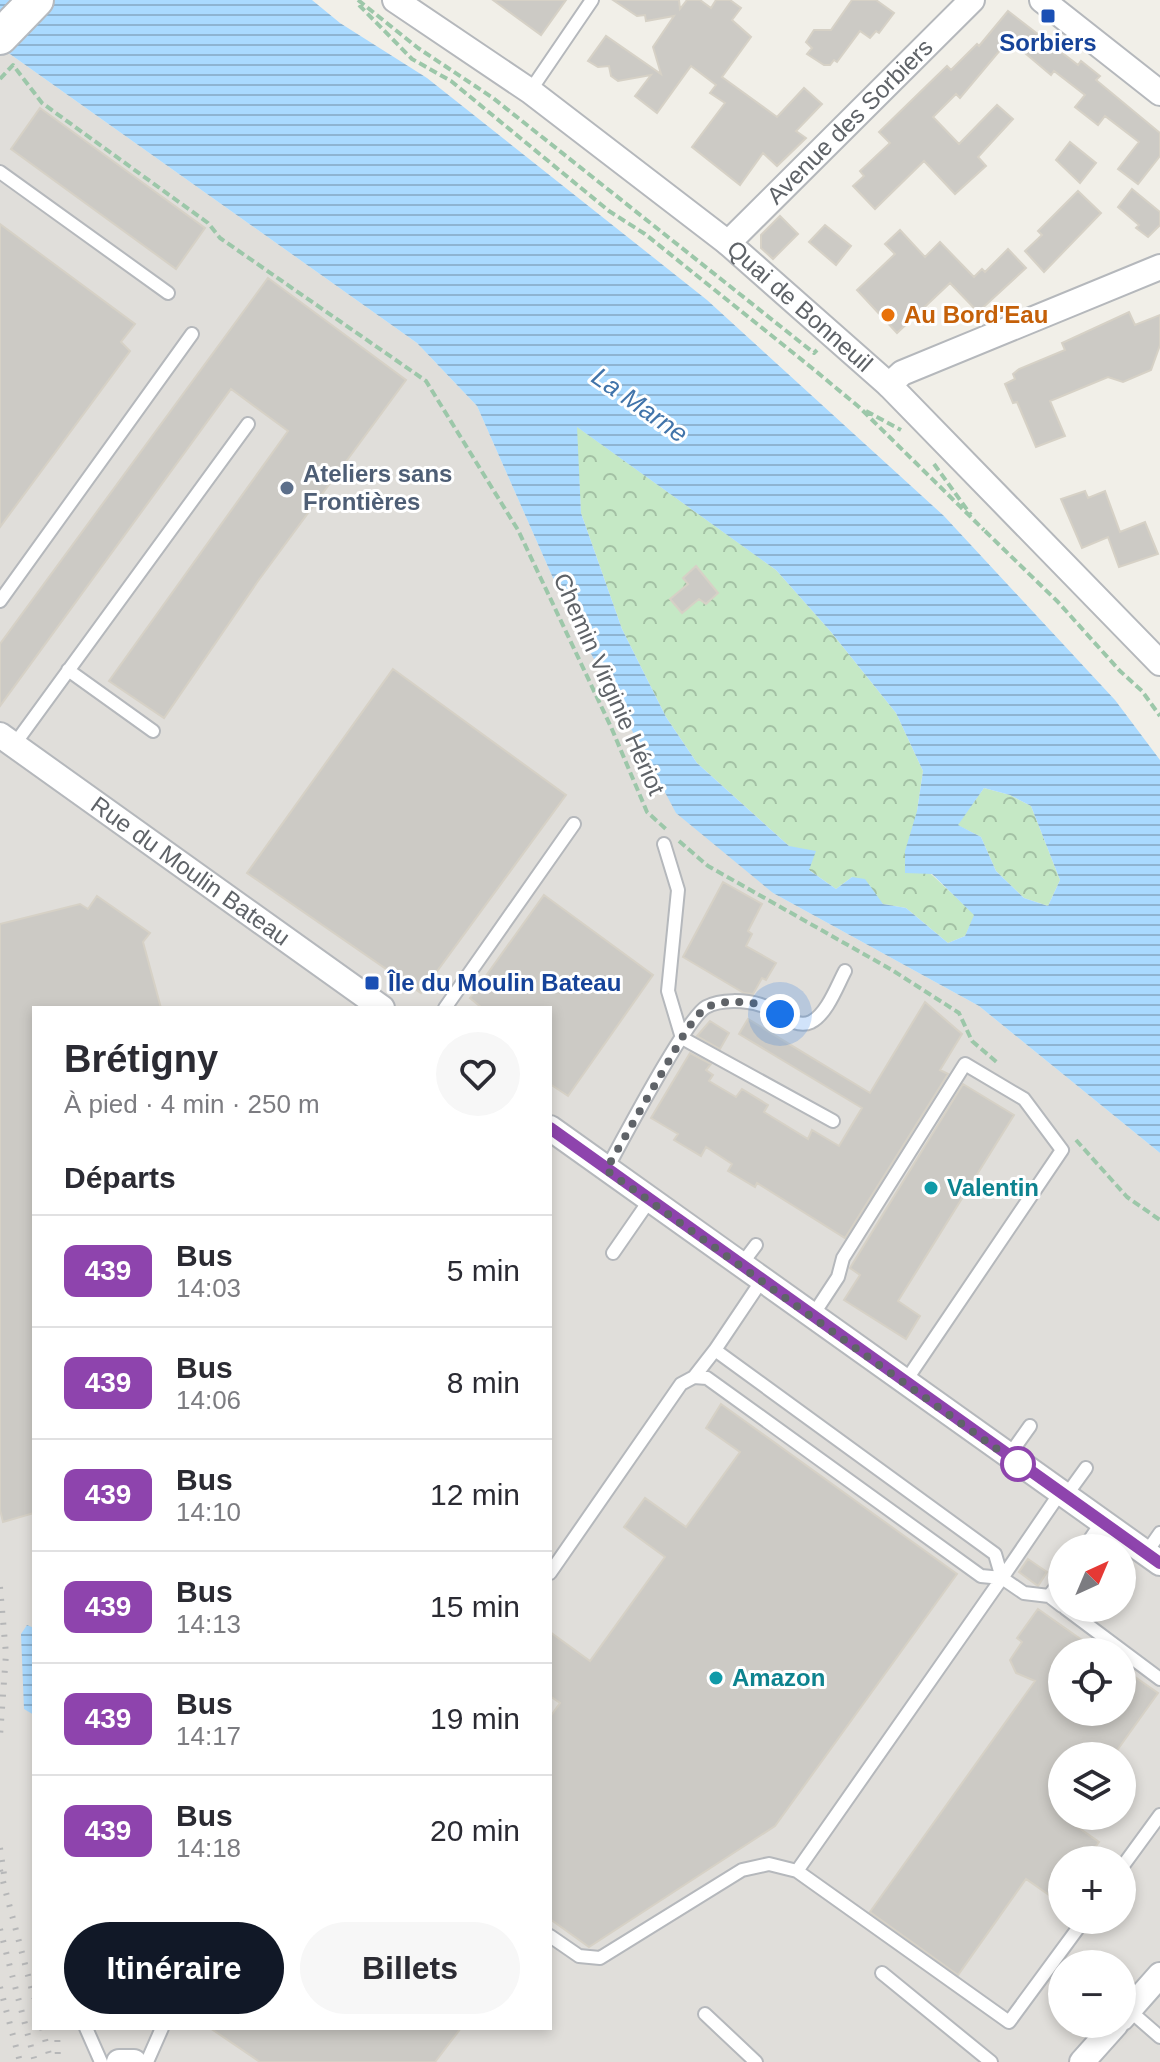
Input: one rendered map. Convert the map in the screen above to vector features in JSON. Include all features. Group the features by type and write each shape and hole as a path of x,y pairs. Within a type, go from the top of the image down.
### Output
{"main road":[{"path":"0,37 36,0"}],"street":[{"name":"Quai de Bonneuil","path":"395,0 530,91 728,243 889,385 1151,638 1160,663"},
{"name":"Avenue des Sorbiers","path":"728,243 972,0"},
{"path":"1042,0 1160,93"},
{"path":"889,385 902,373 1160,267"},
{"name":"Rue du Moulin Bateau","path":"7,740 379,1006"},
{"path":"552,1130 1062,1495 1102,1522 1155,1550"},
{"path":"1136,2002 1160,1975"},
{"path":"1082,2062 1103,2038"},
{"path":"119,2062 134,2062"}],"lane":[{"path":"530,91 592,0"},
{"path":"0,172 168,293"},
{"path":"0,601 192,334"},
{"path":"7,740 68,670 248,424"},
{"path":"68,670 153,731"},
{"path":"446,1006 574,824"},
{"path":"664,844 678,890 668,991 682,1038 833,1121"},
{"path":"606,1170 682,1038 705,1007 730,1001 760,1004 799,1024 812,1022 824,1008 845,971"},
{"path":"813,1315 838,1277 843,1258 965,1064 1024,1099 1062,1150 905,1382"},
{"path":"613,1253 649,1201"},
{"path":"741,1265 756,1245"},
{"path":"552,1570 681,1384 694,1377 762,1280"},
{"path":"715,1350 995,1554 1002,1578"},
{"path":"694,1377 707,1378 981,1576 1002,1578 1024,1593 1048,1596"},
{"path":"1008,1457 1030,1426"},
{"path":"797,1871 1002,1578 1062,1495 1086,1468"},
{"path":"1094,1534 1102,1522"},
{"path":"1084,1622 1160,1679"},
{"path":"1136,1848 1160,1815"},
{"path":"552,1937 579,1956 600,1958 750,1866 769,1864 797,1871 1009,2022 1074,1934"},
{"path":"882,1973 991,2062"},
{"path":"705,2014 756,2062"},
{"path":"1136,2023 1158,2032"},
{"path":"87,2030 101,2062"},
{"path":"147,2062 161,2030"}],"path":[{"name":"Quai de Bonneuil","path":"356,0 418,48 493,98 814,353 820,347"},
{"name":"Quai de Bonneuil","path":"356,0 412,59 451,81 609,211 645,234 859,407 1058,602 1142,691 1160,716"},
{"path":"412,59 425,38"},
{"name":"Chemin Virginie Hériot","path":"0,79 13,65 42,103 208,223 220,238 426,381 518,530 611,727 647,812 708,866 892,970 959,1013 972,1041 1007,1071"},
{"path":"859,407 905,433"},
{"name":"Quai de Bonneuil","path":"932,462 984,530"},
{"path":"1069,1133 1127,1197 1160,1220"}],"shaded area":[{"path":"0,47 417,343 477,406 564,603 773,893 979,1006 1160,1153 1160,2062 0,2062"}],"green space":[{"path":"576,426 776,570 896,713 923,771 917,811 931,874 975,915 965,936 948,943 906,908 883,904 852,877 836,889 809,870 789,846 697,763 666,717 622,629 581,513"},
{"path":"984,788 1010,795 1031,806 1060,880 1048,906 1024,898 996,871 981,837 957,825"}],"water":[{"name":"La Marne","path":"0,0 312,0 340,23 427,78 707,300 944,516 1115,700 1160,760 1160,1153 979,1006 773,893 676,813 564,603 477,406 417,343 0,47","holes":["577,427 776,570 896,713 923,771 917,811 905,851 905,873 932,874 974,915 965,936 948,943 906,908 883,904 865,879 852,877 836,889 809,870 816,851 789,846 697,763 666,717 622,629 581,513","984,788 1010,795 1031,806 1060,880 1048,906 1024,898 996,871 981,837 958,825"]},
{"path":"27,1625 32,1627 32,1714 24,1709 21,1634"}],"building":[{"path":"493,0 566,0 541,35"},
{"path":"613,0 679,0 680,9 687,0 700,0 711,8 716,0 730,0 741,8 732,20 751,37 722,77 777,117 804,88 822,104 796,131 806,138 777,166 763,153 740,185 692,147 725,103 710,93 716,85 691,66 657,113 635,96 651,75 618,81 611,76 609,66 598,67 588,61 606,36 661,74 653,47 674,16 646,21 645,15 637,16"},
{"path":"852,0 876,0 894,13 879,33 876,31 870,38 860,31 837,62 834,60 830,65 824,65 807,54 812,48 806,42 814,30 831,30"},
{"path":"1008,11 1078,65 1081,61 1100,76 1096,80 1160,133 1160,156 1138,184 1118,169 1139,142 1105,116 1098,125 1075,107 1085,95 1054,71 1051,75 1013,43 1004,51 1001,49 960,98 956,94 933,117 959,144 997,105 1013,119 978,157 986,166 955,194 924,161 875,209 853,186 864,176 860,171 890,143 879,132 947,66 951,70 977,44 979,46"},
{"path":"40,108 205,228 176,269 11,149"},
{"path":"1070,142 1096,163 1080,183 1056,160"},
{"path":"1132,189 1160,212 1160,225 1148,237 1118,207"},
{"path":"1078,191 1101,213 1044,272 1025,251 1042,235 1038,231"},
{"path":"780,216 798,234 773,259 761,248 761,235"},
{"path":"0,224 135,324 121,342 130,351 0,527"},
{"path":"825,225 851,246 836,265 809,242"},
{"path":"900,230 925,257 940,242 974,277 982,269 985,272 1008,249 1026,268 978,312 950,283 897,333 857,290 895,254 885,244"},
{"path":"268,278 406,380 258,581 164,718 109,681 288,431 231,389 0,706 0,644"},
{"path":"1129,312 1135,325 1160,315 1160,345 1151,370 1123,382 1108,377 1050,401 1065,436 1036,447 1017,402 1013,403 1005,384 1015,379 1013,374 1019,369 1065,350 1062,343"},
{"path":"1085,491 1088,498 1105,491 1120,532 1145,522 1158,554 1119,567 1108,537 1082,548 1061,499"},
{"path":"696,566 718,593 706,604 699,599 682,613 670,599 688,584 683,578"},
{"path":"393,669 566,795 421,993 247,873"},
{"path":"723,882 762,904 748,931 752,934 746,946 776,963 753,994 744,993 683,957"},
{"path":"544,895 653,975 568,1096 552,1085 552,1006 480,1006 470,998"},
{"path":"97,896 150,933 143,942 160,1006 32,1006 32,1514 3,1522 0,1510 0,924 80,904 88,909"},
{"path":"925,1002 962,1034 940,1070 948,1074 845,1238 757,1183 755,1187 728,1171 732,1164 706,1147 701,1156 674,1140 678,1134 651,1118 690,1053 711,1064 706,1070 713,1075 709,1081 736,1097 742,1089 768,1105 764,1112 808,1139 812,1130 839,1146 862,1108 739,1034 748,1019 870,1093"},
{"path":"710,1021 729,1033 720,1049 697,1036"},
{"name":"Valentin","path":"963,1084 1014,1115 898,1301 920,1316 906,1339 844,1300 860,1275 850,1268"},
{"name":"Amazon","path":"721,1404 957,1574 775,1826 589,1947 552,1920 552,1714 560,1703 552,1697 552,1633 590,1661 665,1557 624,1527 645,1498 686,1527 740,1452 706,1428"},
{"path":"1028,1559 1047,1572 1038,1586 1019,1572"},
{"path":"1038,1609 1048,1616 1048,1622 1056,1622 1079,1638 1048,1638 1048,1726 1134,1726 1123,1742 1048,1742 1048,1830 1082,1830 1099,1842 1096,1846 1048,1846 1048,1894 1026,1879 958,1975 870,1912 1035,1681 1016,1673 1010,1660 1022,1642 1017,1638"},
{"path":"1136,1678 1158,1693 1136,1724"},
{"path":"213,2030 459,2030 435,2062 260,2062"}],"railway":[{"path":"0,1587 6,1654 0,1736"},
{"path":"0,1848 5,1881"},
{"path":"0,1870 32,1990"},
{"path":"0,1929 35,2062"},
{"path":"0,1987 20,2062"},
{"path":"43,2030 51,2062"},
{"path":"57,2030 58,2062"}],"bus line":[{"name":"439","path":"552,1129 1160,1563"}],"place":[{"name":"Sorbiers","path":"1048,16"},
{"name":"Au Bord'Eau","path":"888,315"},
{"name":"Ateliers sans Frontières","path":"287,488"},
{"name":"Île du Moulin Bateau","path":"372,983"},
{"name":"Valentin","path":"931,1188"},
{"name":"Amazon","path":"716,1678"}],"route":[{"path":"780,1014 760,1004 730,1001 705,1007 687,1029 606,1170 1018,1464"}]}
